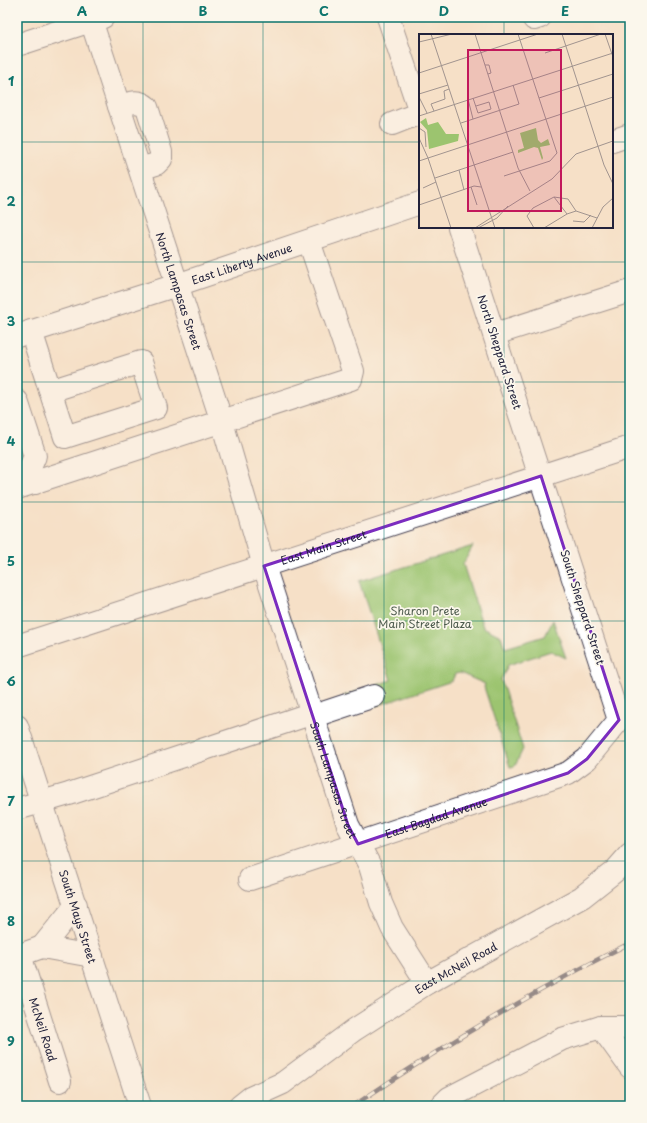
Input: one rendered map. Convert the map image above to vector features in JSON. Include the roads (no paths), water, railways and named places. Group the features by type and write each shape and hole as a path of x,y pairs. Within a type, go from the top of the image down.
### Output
{"street":[{"path":"388,17 419,109"},
{"path":"17,46 95,18"},
{"name":"North Lampasas Street","path":"95,18 119,106 222,422 264,566"},
{"path":"392,124 419,112"},
{"path":"613,141 630,135"},
{"name":"East Liberty Avenue","path":"24,333 177,285 419,203"},
{"name":"North Sheppard Street","path":"459,228 541,476"},
{"path":"26,486 351,379 353,376 309,241"},
{"path":"495,334 630,290"},
{"path":"24,333 50,392 65,437 156,408 141,362 50,392"},
{"path":"17,401 35,456 30,468 26,486"},
{"name":"East Main Street","path":"17,646 630,447"},
{"name":"South Sheppard Street","path":"541,476 619,720 608,734"},
{"name":"South Lampasas Street","path":"264,566 314,714 348,825 370,866 381,903 392,928 427,983"},
{"path":"17,809 374,696"},
{"name":"South Mays Street","path":"17,726 140,1106"},
{"name":"East Bagdad Avenue","path":"250,879 568,773 587,759 608,734"},
{"name":"East McNeil Road","path":"240,1106 250,1098 283,1083 354,1030 427,983 582,897 615,872 630,854"},
{"path":"19,955 42,947 76,905"},
{"path":"42,947 94,963"},
{"name":"McNeil Road","path":"19,955 60,1081"},
{"path":"601,1027 630,1067"},
{"path":"441,1106 449,1098 562,1039 601,1027 630,1027"},
{"name":"East McNeil Road","path":"269,1106 283,1083"}],"railway":[{"path":"353,1106 420,1062 489,1020 559,980 630,943"}],"park label":[{"name":"Sharon Prete Main Street Plaza","path":"425,616"}]}
